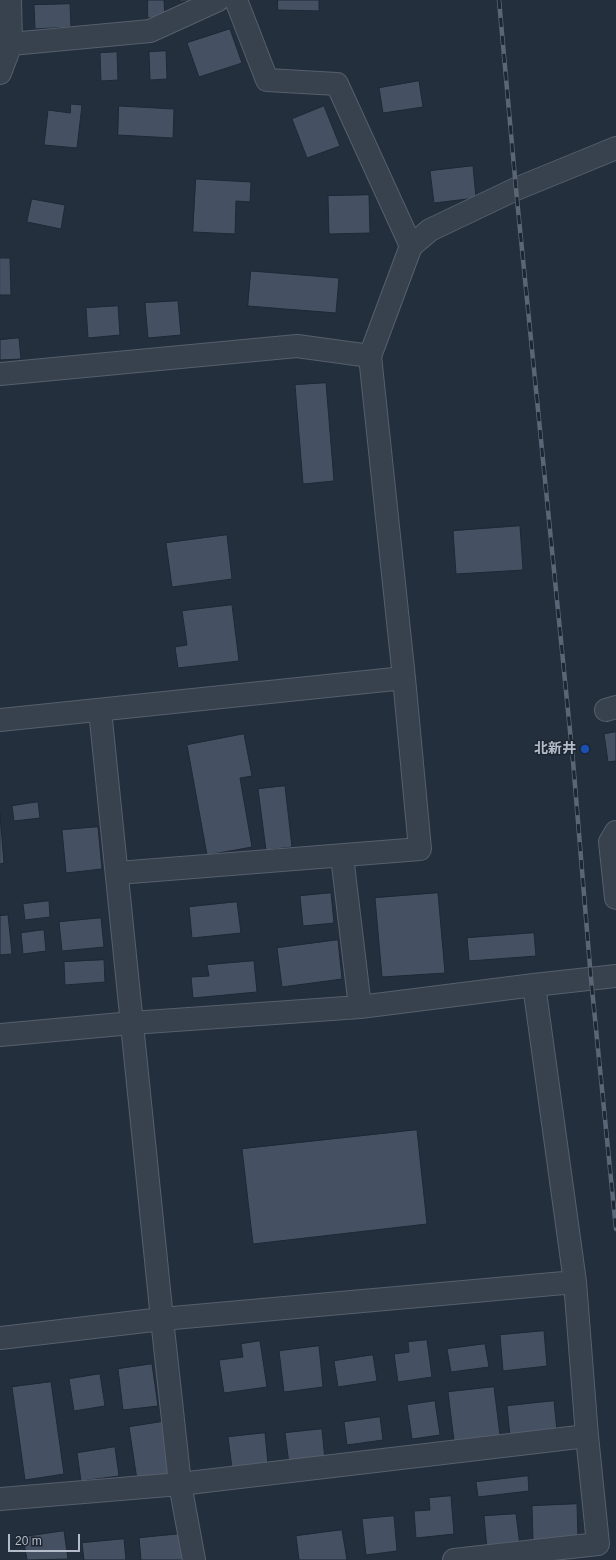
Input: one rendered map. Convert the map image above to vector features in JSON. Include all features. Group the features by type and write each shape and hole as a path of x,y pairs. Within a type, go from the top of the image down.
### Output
{"street":[{"path":"0,73 11,44 10,0"},
{"path":"11,44 150,31 218,0"},
{"path":"236,0 267,80 337,84 412,246"},
{"path":"118,873 342,856 420,848 404,678 370,356 412,246 430,230 516,189 616,148"},
{"path":"0,374 297,346 370,356"},
{"path":"0,720 404,678"},
{"path":"100,710 180,1484 194,1560"},
{"path":"616,832 610,842 616,898"},
{"path":"342,856 360,1007"},
{"path":"0,1035 132,1022 360,1007 616,976"},
{"path":"454,1560 598,1544 587,1436 575,1282 534,985"},
{"path":"0,1338 162,1319 575,1282"},
{"path":"0,1498 180,1484 587,1436"}],"building":[{"path":"148,0 164,0 165,17 148,18"},
{"path":"180,0 200,0 180,2"},
{"path":"278,0 319,0 319,11 278,10"},
{"path":"70,4 71,27 35,29 34,5"},
{"path":"230,29 242,63 199,77 187,43"},
{"path":"166,51 167,79 150,80 149,52"},
{"path":"117,52 118,80 101,81 100,53"},
{"path":"419,81 423,107 383,113 379,88"},
{"path":"71,104 82,105 77,148 44,145 48,110 70,113"},
{"path":"119,106 174,109 173,138 118,135"},
{"path":"324,106 340,146 307,158 292,119"},
{"path":"473,166 476,198 434,203 430,171"},
{"path":"196,179 251,182 250,202 236,201 235,234 193,232"},
{"path":"369,195 370,233 329,234 328,196"},
{"path":"32,199 65,205 61,229 27,222"},
{"path":"0,258 10,258 11,295 0,295"},
{"path":"251,271 339,278 336,313 248,306"},
{"path":"178,301 181,335 148,338 145,303"},
{"path":"118,306 120,335 88,338 86,308"},
{"path":"19,338 21,359 0,360 0,340"},
{"path":"326,383 334,481 303,484 295,385"},
{"path":"520,526 523,570 456,574 453,531"},
{"path":"227,535 232,579 172,587 166,543"},
{"path":"232,605 239,661 178,668 175,647 187,645 182,611"},
{"path":"616,732 616,761 608,762 604,734"},
{"path":"244,734 252,776 240,778 252,847 207,855 187,745"},
{"path":"285,786 292,847 266,850 258,789"},
{"path":"38,802 40,818 14,821 12,806"},
{"path":"0,814 4,863 0,864"},
{"path":"98,827 102,869 66,873 62,830"},
{"path":"331,893 334,923 303,926 300,896"},
{"path":"438,893 445,973 382,977 375,898"},
{"path":"49,901 50,917 25,920 23,904"},
{"path":"237,902 241,933 192,938 189,907"},
{"path":"8,915 12,954 0,955 0,916"},
{"path":"101,918 104,947 62,951 59,922"},
{"path":"44,930 46,951 23,954 21,933"},
{"path":"534,933 536,956 469,961 467,938"},
{"path":"338,940 342,979 282,987 277,948"},
{"path":"104,960 105,982 65,985 64,962"},
{"path":"254,961 257,992 193,998 191,977 209,976 207,965"},
{"path":"417,1130 427,1224 253,1244 242,1149"},
{"path":"544,1331 547,1366 503,1371 500,1335"},
{"path":"427,1340 432,1377 398,1382 394,1354 409,1352 408,1342"},
{"path":"260,1341 267,1387 224,1393 219,1360 243,1357 241,1344"},
{"path":"485,1344 489,1367 451,1372 447,1349"},
{"path":"319,1346 323,1387 284,1392 279,1351"},
{"path":"373,1355 377,1381 338,1387 334,1361"},
{"path":"152,1364 158,1406 123,1410 118,1369"},
{"path":"100,1374 105,1406 74,1411 69,1379"},
{"path":"51,1382 64,1474 25,1480 12,1387"},
{"path":"494,1387 500,1435 454,1441 448,1392"},
{"path":"435,1401 440,1435 412,1439 407,1405"},
{"path":"554,1401 557,1431 510,1436 507,1406"},
{"path":"380,1417 383,1440 347,1445 344,1422"},
{"path":"167,1421 175,1475 137,1480 129,1427"},
{"path":"322,1429 325,1460 289,1464 285,1433"},
{"path":"265,1433 268,1464 232,1468 228,1437"},
{"path":"115,1447 119,1476 81,1481 77,1453"},
{"path":"528,1476 529,1491 478,1497 476,1482"},
{"path":"451,1496 454,1534 416,1538 414,1511 430,1510 429,1498"},
{"path":"577,1504 578,1539 533,1541 532,1506"},
{"path":"516,1514 520,1546 487,1549 484,1516"},
{"path":"394,1516 397,1551 366,1555 362,1519"},
{"path":"342,1530 347,1560 299,1560 296,1536"},
{"path":"64,1531 68,1559 27,1560 23,1537"},
{"path":"180,1534 183,1560 141,1560 139,1538"},
{"path":"124,1539 126,1560 84,1560 82,1543"}],"railway":[{"path":"499,0 516,189 573,761 591,979 616,1229"}],"place":[{"name":"北新井","path":"585,749"}]}
